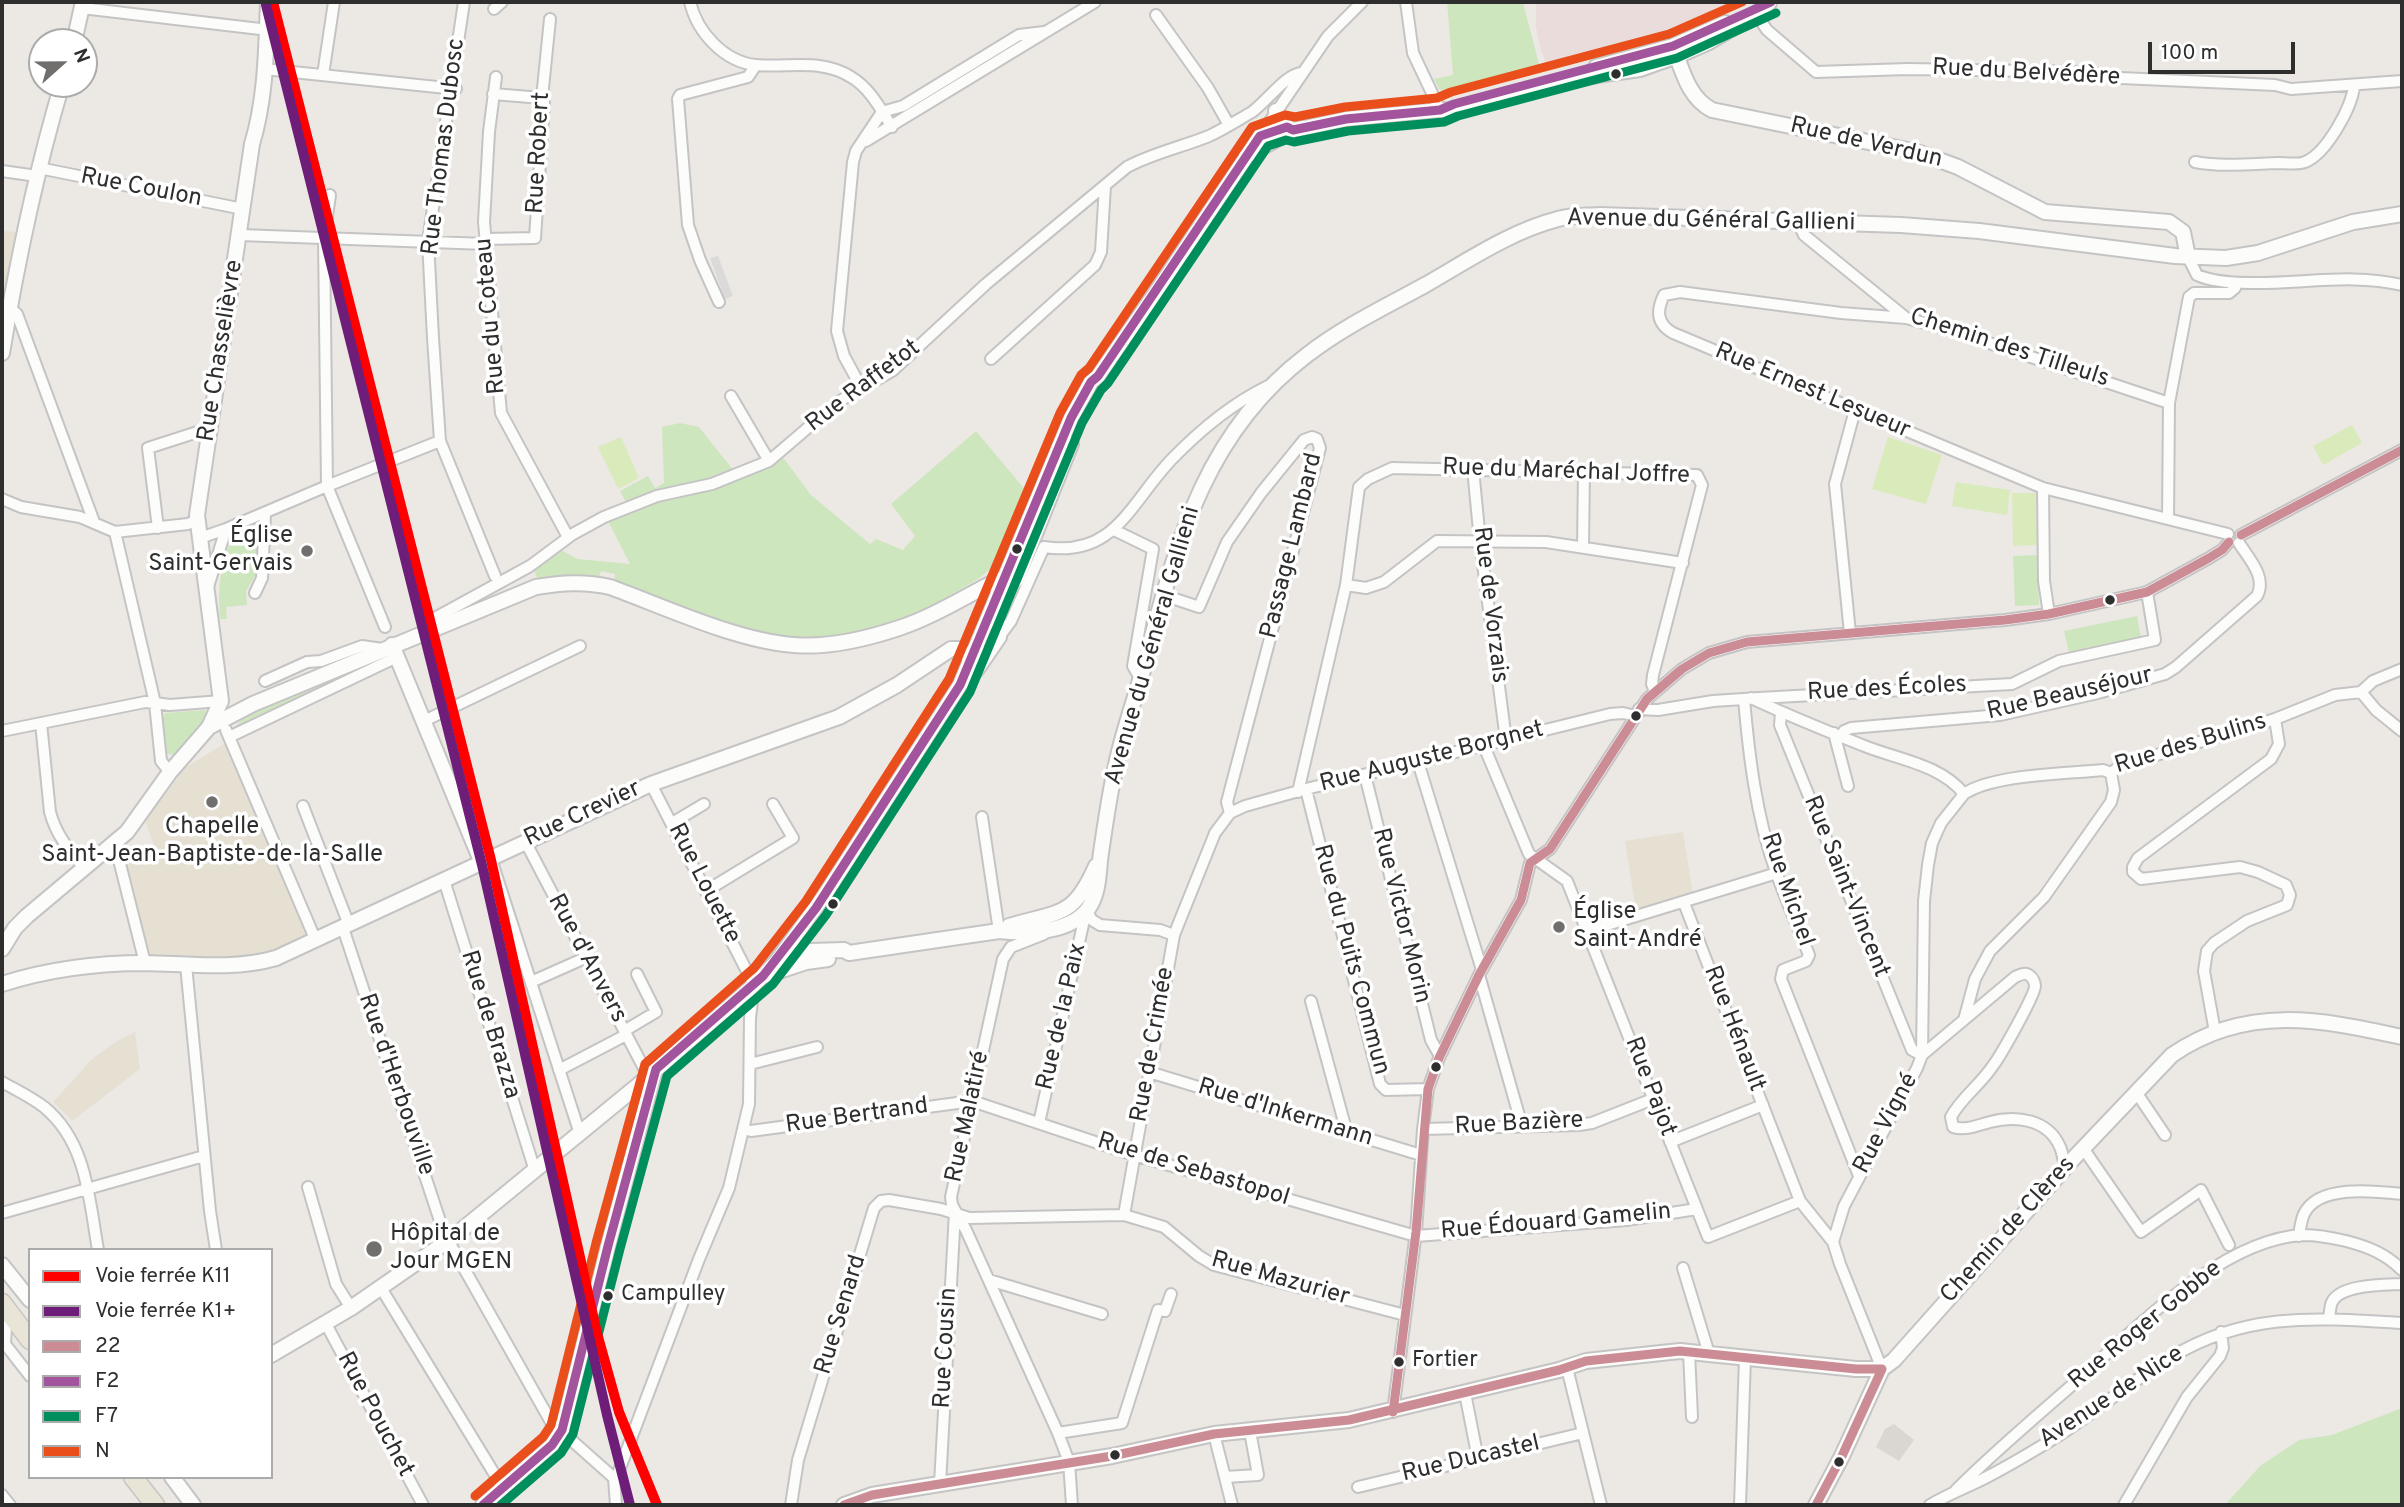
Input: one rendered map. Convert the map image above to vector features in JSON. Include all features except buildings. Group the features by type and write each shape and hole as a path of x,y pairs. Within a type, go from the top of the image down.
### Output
{"main road":[{"path":"2,1303 28,1337"},
{"path":"4,1330 28,1354"},
{"path":"122,1479 141,1505"},
{"path":"135,1479 155,1505"}],"street":[{"name":"Rue Chasselièvre","path":"221,701 197,520 252,144 264,91 268,2"},
{"path":"323,75 334,2"},
{"name":"Rue Thomas Dubosc","path":"464,2 454,89 429,241 440,441 495,576"},
{"path":"690,2 698,24 710,41 728,54 755,65 796,63 826,66 851,76 869,93 892,127"},
{"path":"862,389 845,356 837,331 856,151 864,143 1096,2"},
{"path":"273,1354 351,1308 449,1240 580,1134 758,981 788,946 828,890 960,685 977,669 1007,581 1071,418 1091,382 1098,376 1328,36 1362,2"},
{"path":"1440,110 1576,72 1709,42 1756,15 1770,2"},
{"path":"1259,136 1346,119 1440,110 1457,111 1597,74 1640,69 1770,2"},
{"path":"77,28 82,5 260,29"},
{"path":"1406,5 1413,53 1440,110"},
{"path":"1156,15 1208,88 1229,125"},
{"name":"Rue du Belvédère","path":"1756,15 1767,30 1816,72 1908,69 2090,72 2120,78 2275,85 2291,89 2402,81"},
{"name":"Rue Robert","path":"486,241 535,238 544,103 542,97 550,19"},
{"path":"864,143 876,118 882,112 903,106 1019,35 1045,32"},
{"name":"Rue de Verdun","path":"1675,51 1693,95 1712,110 1917,152 1958,167 2045,212 2169,222 2183,232 2188,257"},
{"path":"719,302 688,225 678,99 680,95 748,77 755,65"},
{"path":"264,69 454,89"},
{"name":"Rue Raffetot","path":"431,629 435,618 530,566 568,537 604,517 657,496 712,484 769,461 838,402 892,371 986,284 1127,167 1145,157 1209,135 1229,125 1267,101 1291,75 1302,73"},
{"name":"Rue du Coteau","path":"496,77 484,222 501,413 568,537"},
{"path":"2195,162 2211,165 2304,162 2318,153 2334,133 2353,95 2354,85"},
{"path":"493,94 542,97"},
{"path":"2,353 9,307 38,172 58,98"},
{"path":"1276,111 1283,124 1290,129"},
{"path":"1246,156 1262,149 1290,129"},
{"name":"Rue Coulon","path":"2,171 38,172 243,209"},
{"path":"991,359 1095,265 1101,252 1105,186"},
{"path":"330,195 324,238 327,486 385,627"},
{"name":"Avenue du Général Gallieni","path":"1100,855 1117,760 1163,595 1201,485 1240,422 1274,383 1307,355 1350,326 1512,236 1559,218 1600,215 1902,225 1979,231 2188,257 2244,255 2353,222 2402,214"},
{"name":"Chemin des Tilleuls","path":"1798,222 1804,235 1906,318 1947,329 2169,403"},
{"path":"240,235 486,241"},
{"path":"2188,257 2194,272 2199,276 2236,283 2348,279 2402,285"},
{"path":"2168,519 2169,403 2189,297 2194,293 2229,293 2236,283"},
{"name":"Rue Ernest Lesueur","path":"1906,318 1841,313 1681,292 1668,293 1662,298 1659,317 1663,328 2043,488 2168,519 2234,539"},
{"path":"9,307 17,314 94,522"},
{"path":"979,657 1011,621 1044,547 1076,549 1102,539 1114,530 1169,462 1203,429 1242,399 1274,383"},
{"path":"731,396 769,461"},
{"path":"1850,633 1835,484 1855,410"},
{"path":"158,528 148,448 210,428"},
{"name":"Passage Lambard","path":"1163,595 1199,607 1227,542 1261,493 1304,440 1312,437 1318,439 1320,448 1227,802 1230,813"},
{"path":"200,538 265,514 440,441"},
{"path":"1393,1412 1416,1236 1428,1089 1440,1056 1521,900 1527,869 1535,859 1550,849 1655,691 1682,669 1709,653 1747,642 2006,620 2049,614 2147,592 2209,558 2234,539 2402,450"},
{"name":"Rue du Maréchal Joffre","path":"1346,585 1357,492 1364,482 1396,467 1693,473 1700,477 1702,485 1653,675 1652,684 1655,691"},
{"name":"Rue de Vorzais","path":"1474,469 1480,541 1506,740"},
{"path":"1583,547 1584,470"},
{"path":"2043,488 2044,581 2049,614"},
{"path":"2,499 20,507 94,522 115,532 188,524 197,520"},
{"path":"255,593 262,578 265,514"},
{"path":"207,590 226,529"},
{"path":"1114,530 1149,545 1153,550 1133,666 1140,678"},
{"path":"115,532 155,703 160,761 170,772"},
{"name":"Rue Beauséjour","path":"1838,734 1851,728 2000,715 2098,693 2171,671 2257,596 2260,590 2260,576 2234,539"},
{"path":"1302,791 1346,585 1366,587 1384,582 1437,541 1546,542 1683,563"},
{"path":"228,733 431,629 536,587 567,582 610,587 745,636 796,646 855,640 900,627 928,616 1000,579 1007,581"},
{"path":"999,637 998,618 1007,581"},
{"name":"Rue des Écoles","path":"1773,697 2012,684 2059,661 2155,640 2147,592"},
{"path":"265,681 307,662 321,661 362,646 390,651"},
{"path":"424,721 580,646"},
{"name":"Rue Crevier","path":"2,984 78,967 145,963 186,965 261,962 316,941 651,784 839,717 889,690 951,649 959,649 964,655 979,657"},
{"path":"209,727 248,707 390,651"},
{"path":"390,651 487,861 531,982 580,1134"},
{"name":"Rue des Bulins","path":"1964,794 1975,787 2009,780 2103,770 2111,773 2120,766 2275,719 2335,695 2361,692 2372,681 2402,669"},
{"path":"2361,692 2376,710 2402,731"},
{"path":"1638,713 1773,697 1781,713"},
{"path":"1747,699 1951,780 1964,794"},
{"name":"Rue Michel","path":"1747,699 1752,773 1777,873 1809,955 1806,961 1783,970 1781,979 1859,1176"},
{"path":"2,949 15,928 27,916 114,844 136,822 170,772 209,727 221,701"},
{"path":"2,731 145,702 170,705 221,701 248,707"},
{"path":"228,733 248,707"},
{"name":"Rue Auguste Borgnet","path":"1230,813 1245,806 1302,791 1610,714 1638,713"},
{"name":"Rue Saint-Vincent","path":"1781,713 1780,725 1909,1045 1912,1050 1922,1055"},
{"path":"2215,1032 2204,971 2207,951 2247,920 2287,905 2290,900 2289,891 2282,883 2241,867 2141,879 2133,873 2133,867 2138,858 2271,759 2279,744 2275,719"},
{"path":"41,723 50,812 54,827 84,869"},
{"path":"228,733 316,941"},
{"path":"1838,734 1848,786"},
{"path":"1484,747 1525,847 1535,859"},
{"path":"1418,762 1481,973 1522,1126"},
{"path":"1964,1020 1975,979 1985,960 2003,936 2044,897 2111,802 2114,790 2111,773"},
{"name":"Rue Victor Morin","path":"1365,775 1431,1040 1440,1056"},
{"name":"Rue Louette","path":"651,784 706,891 758,981"},
{"name":"Rue du Puits Commun","path":"1302,791 1380,1084 1385,1090 1428,1089"},
{"name":"Rue Vigné","path":"1833,1242 1844,1206 1922,1055 1924,901 1928,864 1932,844 1941,823 1964,794"},
{"path":"672,823 704,804"},
{"path":"706,891 793,838 773,804"},
{"name":"Rue d'Herbouville","path":"303,806 346,926 444,1233 551,1422 615,1477"},
{"name":"Rue de Crimée","path":"1124,1216 1174,935 1215,832 1230,813"},
{"path":"982,817 999,931"},
{"name":"Rue d'Anvers","path":"525,841 625,1033 652,1072"},
{"path":"114,844 145,963"},
{"path":"999,931 1011,925 1053,916 1076,900 1091,877 1100,855"},
{"path":"758,981 806,961 841,958 849,953 999,931 1017,933 1068,924 1086,911 1097,889 1100,855"},
{"name":"Rue Pajot","path":"1535,859 1567,881 1708,1237 1801,1201"},
{"path":"1587,931 1777,873"},
{"name":"Rue de Brazza","path":"444,880 535,1171"},
{"path":"1076,900 1092,920 1100,925 1160,930 1174,935"},
{"name":"Rue Hénault","path":"1684,903 1801,1201 1833,1242"},
{"name":"Rue de la Paix","path":"1038,1123 1086,911"},
{"path":"1046,929 1053,916"},
{"name":"Rue Malatiré","path":"1046,929 1044,933 1011,947 1006,952 951,1197 955,1212 966,1230 1058,1433 1069,1462 1072,1505"},
{"path":"788,946 810,951 844,950 849,953"},
{"path":"531,982 585,958"},
{"path":"186,965 216,1248"},
{"path":"559,1070 625,1033 656,1012 637,974"},
{"path":"1922,1055 2015,977 2029,975 2033,979 2034,990 2007,1042 1993,1067 1956,1108 1951,1122 1953,1127 1959,1129 2001,1119 2028,1120 2042,1125 2054,1135 2061,1148 2066,1168"},
{"path":"615,1505 615,1477 729,1188 749,1104 758,981"},
{"path":"1311,1001 1347,1133"},
{"name":"Chemin de Clères","path":"1882,1369 1894,1360 2083,1149 2172,1055 2215,1032 2255,1022 2295,1020 2337,1023 2402,1037"},
{"path":"750,1064 817,1047"},
{"path":"483,1505 552,1445 562,1430 652,1072"},
{"name":"Rue d'Inkermann","path":"1149,1072 1421,1155"},
{"path":"2,1082 47,1110 72,1139 87,1189 98,1248"},
{"path":"2136,1092 2165,1135"},
{"name":"Rue Bazière","path":"1423,1129 1592,1122 1653,1099"},
{"name":"Rue de Sebastopol","path":"972,1101 1134,1155 1416,1236"},
{"name":"Rue Bertrand","path":"743,1129 751,1131 972,1101"},
{"path":"1670,1142 1763,1105"},
{"path":"2083,1149 2141,1232 2201,1190 2229,1245"},
{"path":"2,1213 204,1156"},
{"path":"308,1187 336,1284 351,1308"},
{"path":"2299,1236 2304,1213 2316,1201 2336,1192 2402,1194"},
{"name":"Rue Senard","path":"791,1505 798,1460 874,1208 881,1201 889,1200 955,1212"},
{"name":"Rue Édouard Gamelin","path":"1416,1236 1626,1220 1697,1209"},
{"name":"Rue Mazurier","path":"955,1212 969,1218 1124,1216 1164,1227 1214,1265 1405,1315"},
{"name":"Rue Cousin","path":"940,1484 955,1212"},
{"name":"Rue Roger Gobbe","path":"1956,1490 1992,1454 2209,1270 2266,1242 2299,1236 2339,1239 2365,1246 2385,1255 2402,1270"},
{"path":"1816,1505 1842,1457 1882,1369 1833,1242"},
{"path":"2,1265 28,1298"},
{"path":"1683,1268 1709,1354"},
{"path":"989,1280 1102,1314"},
{"path":"2329,1318 2333,1300 2343,1292 2353,1288 2402,1284"},
{"path":"381,1288 503,1488"},
{"path":"1058,1433 1122,1423 1158,1310 1165,1311 1171,1294"},
{"name":"Avenue de Nice","path":"1930,1505 1987,1477 2062,1433 2172,1356 2221,1332 2267,1322 2309,1318 2402,1323"},
{"name":"Rue Pouchet","path":"326,1324 423,1505"},
{"path":"4,1330 28,1372"},
{"path":"2124,1505 2188,1397 2220,1356 2223,1348 2221,1332"},
{"path":"844,1505 872,1495 1133,1452 1214,1434 1322,1424 1393,1412 1567,1368 1579,1362 1619,1356 1689,1352 1856,1369 1882,1369"},
{"path":"1689,1352 1692,1417"},
{"path":"1740,1505 1745,1358"},
{"path":"1567,1368 1601,1505"},
{"path":"1465,1393 1478,1458"},
{"path":"1225,1477 1258,1475 1250,1431"},
{"name":"Rue Ducastel","path":"1358,1487 1583,1433"},
{"path":"1214,1434 1232,1505"},
{"path":"173,1479 192,1505"},
{"path":"2,1495 9,1505"}],"shaded area":[{"path":"1536,2 1738,2 1665,32 1553,68 1546,64 1540,46 1536,27"},
{"path":"2,231 17,232 2,305"},
{"path":"718,256 733,296 725,299 710,258"},
{"path":"227,742 310,936 254,958 149,957 123,859 137,855 142,863 158,856 145,821 186,767"},
{"path":"1683,832 1693,895 1636,911 1625,841"},
{"path":"135,1032 140,1069 72,1121 53,1102 91,1060 112,1044"},
{"path":"1894,1424 1914,1440 1899,1461 1876,1447 1885,1429"}],"green space":[{"path":"1447,2 1523,2 1541,72 1451,95 1439,89 1434,79 1453,75"},
{"path":"680,423 699,427 738,476 782,456 811,495 870,544 876,539 903,550 915,536 891,504 976,431 1028,493 998,563 978,579 917,614 853,635 797,642 746,632 623,586 614,581 615,574 601,571 599,578 578,576 538,581 533,567 559,549 577,559 630,564 608,521 627,504 620,491 648,476 655,488 664,483 662,427"},
{"path":"2352,425 2362,443 2323,465 2313,446"},
{"path":"621,437 639,478 618,489 598,447"},
{"path":"1888,437 1942,455 1926,504 1872,489"},
{"path":"1956,482 2010,490 2007,515 1952,506"},
{"path":"2012,493 2036,493 2037,545 2013,546"},
{"path":"255,524 258,527 256,574 246,591 247,605 226,607 227,619 220,619 220,579 224,557 232,541"},
{"path":"2037,555 2039,605 2015,606 2013,556"},
{"path":"2137,616 2141,637 2069,652 2064,631"},
{"path":"385,657 235,728 247,713"},
{"path":"205,710 208,722 202,724 176,753 167,753 163,718 165,713"},
{"path":"2402,1408 2402,1505 2225,1505 2260,1466 2299,1440 2332,1435"}],"railway":[{"path":"650,1489 658,1505"}],"rail line":[{"name":"K11","path":"273,2 491,860 597,1333 619,1412 657,1505"},
{"name":"K1+","path":"266,5 482,865 607,1415 630,1505"}],"transit line":[{"name":"N","path":"475,1496 543,1437 551,1425 596,1243 645,1064 754,968 806,901 949,679 1060,413 1081,375 1089,368 1252,127 1285,115 1295,117 1345,107 1437,98 1669,34 1742,2"},
{"name":"F2","path":"483,1505 552,1445 562,1430 656,1069 763,976 816,908 960,685 1071,418 1091,382 1098,376 1260,136 1287,127 1293,130 1346,119 1440,110 1673,46 1771,2"},
{"name":"F7","path":"501,1505 561,1453 573,1434 667,1076 773,984 826,915 970,692 1082,423 1101,390 1268,146 1286,140 1294,142 1348,131 1444,122 1677,58 1776,13"},
{"name":"22","path":"2241,535 2402,450"},
{"name":"22","path":"1393,1412 1416,1232 1428,1089 1439,1058 1479,975 1521,900 1530,863 1550,849 1647,699 1682,669 1709,653 1747,642 2049,614 2147,592 2209,558 2229,542"},
{"name":"22","path":"844,1505 872,1495 1112,1456 1214,1434 1349,1420 1559,1370 1586,1361 1680,1351 1856,1369 1882,1369 1816,1505"}],"place":[{"name":"Église Saint-Gervais","path":"307,551"},
{"name":"Chapelle Saint-Jean-Baptiste-de-la-Salle","path":"212,802"},
{"name":"Église Saint-André","path":"1559,927"},
{"name":"Hôpital de Jour MGEN","path":"374,1249"},
{"name":"Campulley","path":"608,1296"},
{"name":"Fortier","path":"1399,1362"}]}
